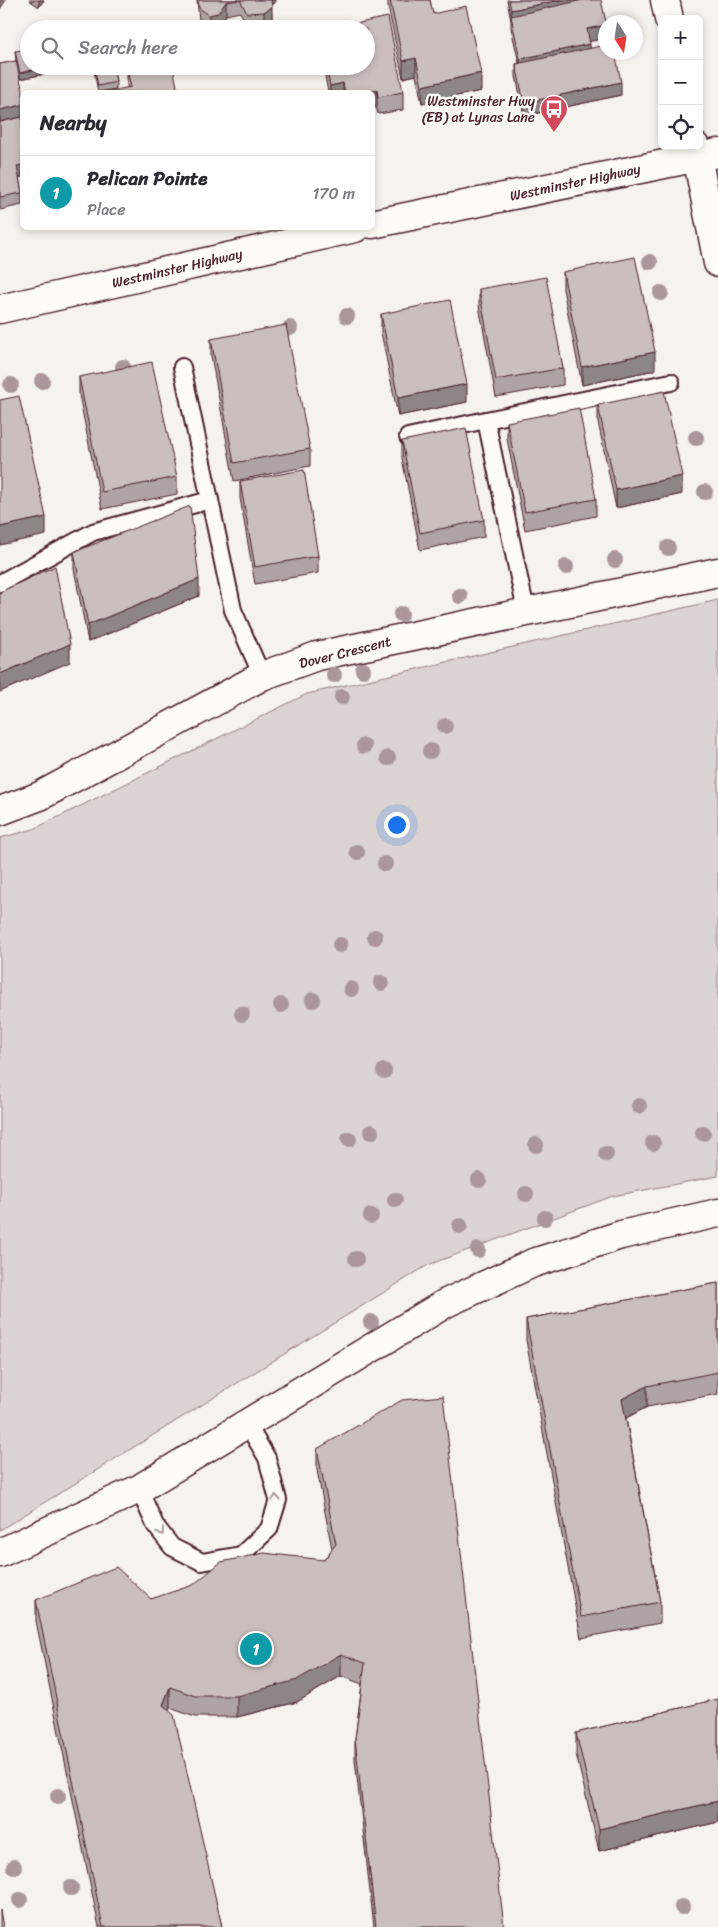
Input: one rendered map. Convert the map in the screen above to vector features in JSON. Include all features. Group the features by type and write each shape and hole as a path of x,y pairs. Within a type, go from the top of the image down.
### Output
{"street":[{"path":"665,0 668,15"},
{"path":"703,152 718,263"},
{"name":"Westminster Highway","path":"375,223 703,152"},
{"name":"Westminster Highway","path":"0,309 346,230"},
{"name":"Dover Crescent","path":"0,811 40,796 262,676 317,656 718,572"},
{"path":"0,1553 139,1489 446,1303 533,1263 621,1235 718,1213"}],"lane":[{"path":"182,367 233,610 262,676"},
{"path":"408,437 671,382"},
{"path":"486,420 526,611"},
{"path":"0,583 93,532 210,500"},
{"path":"139,1489 155,1525 172,1547 202,1562 241,1554 270,1529 278,1500 267,1458 247,1424"}],"shaded area":[{"path":"718,600 718,1176 613,1196 428,1265 0,1530 0,838 34,829 307,694"}],"building":[{"path":"198,0 239,0 226,2 218,13 209,15 199,8"},
{"path":"240,0 271,0 272,7 264,12 247,13"},
{"path":"390,0 430,0 433,14 466,6 481,73 422,86 416,58 403,61"},
{"path":"509,0 561,0 511,10"},
{"path":"583,0 601,0 604,15 598,15 598,27 587,29 590,44 520,59 511,16"},
{"path":"388,17 403,92 378,97 377,90 345,90 343,83 330,86 328,75 375,75 374,20"},
{"path":"598,47 598,60 617,60 621,82 524,103 516,64"},
{"path":"20,50 20,73 15,51"},
{"path":"16,61 23,90 20,90 20,105 0,110 0,64"},
{"path":"96,75 115,75 116,82 98,86"},
{"path":"128,75 175,75 178,90 115,90 131,87"},
{"path":"20,117 20,165 17,166 20,193 0,197 0,122"},
{"path":"635,257 655,352 582,367 563,272"},
{"path":"546,277 563,368 496,380 479,289"},
{"path":"450,300 467,384 398,398 381,314"},
{"path":"286,325 310,449 234,463 211,339"},
{"path":"152,362 177,477 102,492 79,377"},
{"path":"664,391 682,476 616,490 598,405"},
{"path":"19,396 46,517 0,527 0,400"},
{"path":"579,408 596,499 525,512 507,422"},
{"path":"466,428 484,520 420,533 402,441"},
{"path":"304,470 318,556 255,567 240,481"},
{"path":"190,506 199,579 88,625 74,552"},
{"path":"55,566 70,644 0,674 0,592"},
{"path":"718,1283 718,1372 647,1386 622,1399 660,1602 581,1617 526,1319"},
{"path":"443,1396 504,1927 376,1927 355,1739 365,1663 341,1654 297,1680 237,1696 195,1696 170,1687 163,1705 174,1715 222,1927 103,1927 36,1600 116,1567 151,1599 193,1585 221,1562 264,1553 324,1560 336,1544 317,1449 402,1400"},
{"path":"718,1699 718,1801 599,1829 576,1733"},
{"path":"0,1910 3,1927 0,1927"}],"place":[{"name":"Westminster Hwy (EB) at Lynas Lane","path":"554,133"},
{"name":"Pelican Pointe","path":"256,1649"}]}
